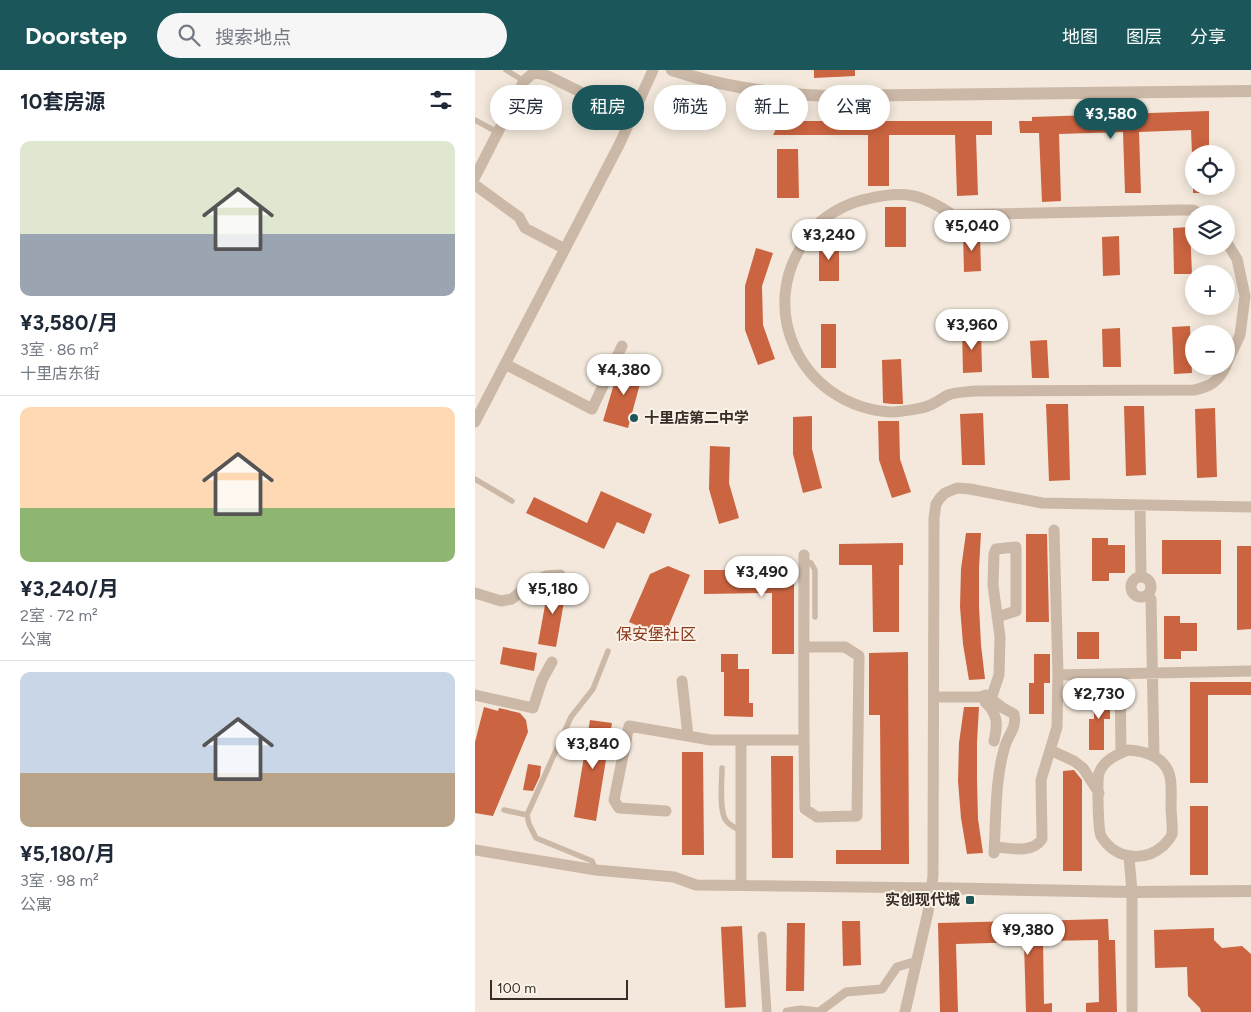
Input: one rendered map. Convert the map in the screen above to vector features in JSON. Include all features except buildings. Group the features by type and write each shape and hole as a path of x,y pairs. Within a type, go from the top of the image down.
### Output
{"street":[{"path":"644,91 653,70"},
{"path":"672,70 729,86 790,94 827,96 1251,91"},
{"path":"475,177 524,80 536,73 548,76 572,88"},
{"path":"475,422 626,130"},
{"path":"475,185 519,217 525,228 565,249"},
{"path":"1185,210 953,215 933,202 911,195 887,194 851,202 820,222 797,251 785,287 786,324 799,358 823,387 855,405 892,412 928,406 950,394 975,390 1194,390 1203,389 1212,384 1221,375"},
{"path":"1235,255 1245,296 1241,334 1235,347"},
{"path":"505,364 592,409 622,346"},
{"path":"905,1012 928,912 933,876 934,518 936,504 945,493 957,488 1042,503 1251,507"},
{"path":"1141,505 1141,577"},
{"path":"934,697 986,698 1014,714 1016,722 1005,745 999,771 994,850 1031,849 1038,845 1042,839 1041,780 1057,727 1058,675 1053,530"},
{"path":"986,698 999,675 1000,637 997,617 993,586 994,554 996,549 1016,547 1016,610 997,617"},
{"path":"804,558 803,740 805,809 817,817 857,816 859,656 845,647 804,647"},
{"path":"475,593 501,601 512,599 529,584 546,576 560,575"},
{"path":"1141,577 1149,580 1151,587 1148,594 1141,597 1131,590 1131,586 1134,579 1141,577"},
{"path":"1148,594 1151,599 1154,756"},
{"path":"475,694 533,708 541,680 551,662"},
{"path":"1058,675 1251,671"},
{"path":"1120,674 1121,753"},
{"path":"683,681 688,736"},
{"path":"986,698 994,710 997,728 994,742"},
{"path":"666,811 619,808 614,800 629,726 711,740 803,740"},
{"path":"741,740 741,886"},
{"path":"1050,750 1074,761 1083,768 1099,792"},
{"path":"1129,750 1141,751 1154,756 1163,764 1170,776 1172,834 1156,852 1143,856 1129,856 1117,852 1106,843 1099,832 1099,774 1106,763 1116,754 1121,753 1129,750"},
{"path":"475,850 596,870 674,877 696,885 1132,892 1251,891"},
{"path":"1129,856 1132,892 1132,1012"},
{"path":"762,936 767,1012"},
{"path":"787,1012 801,1010 819,1012 845,992 881,989 897,967 917,960"}],"lane":[{"path":"506,70 524,80"},
{"path":"475,120 497,132"},
{"path":"475,479 512,501"},
{"path":"804,558 811,563 815,570 815,617"},
{"path":"596,870 592,861 536,838 527,815 571,717 593,689 608,652"},
{"path":"722,768 722,810 725,820 741,831"},
{"path":"504,810 527,815"}],"place":[{"name":"十里店第二中学","path":"634,418"},
{"name":"实创现代城","path":"970,900"}],"district":[{"name":"保安堡社区","path":"656,634"}]}
